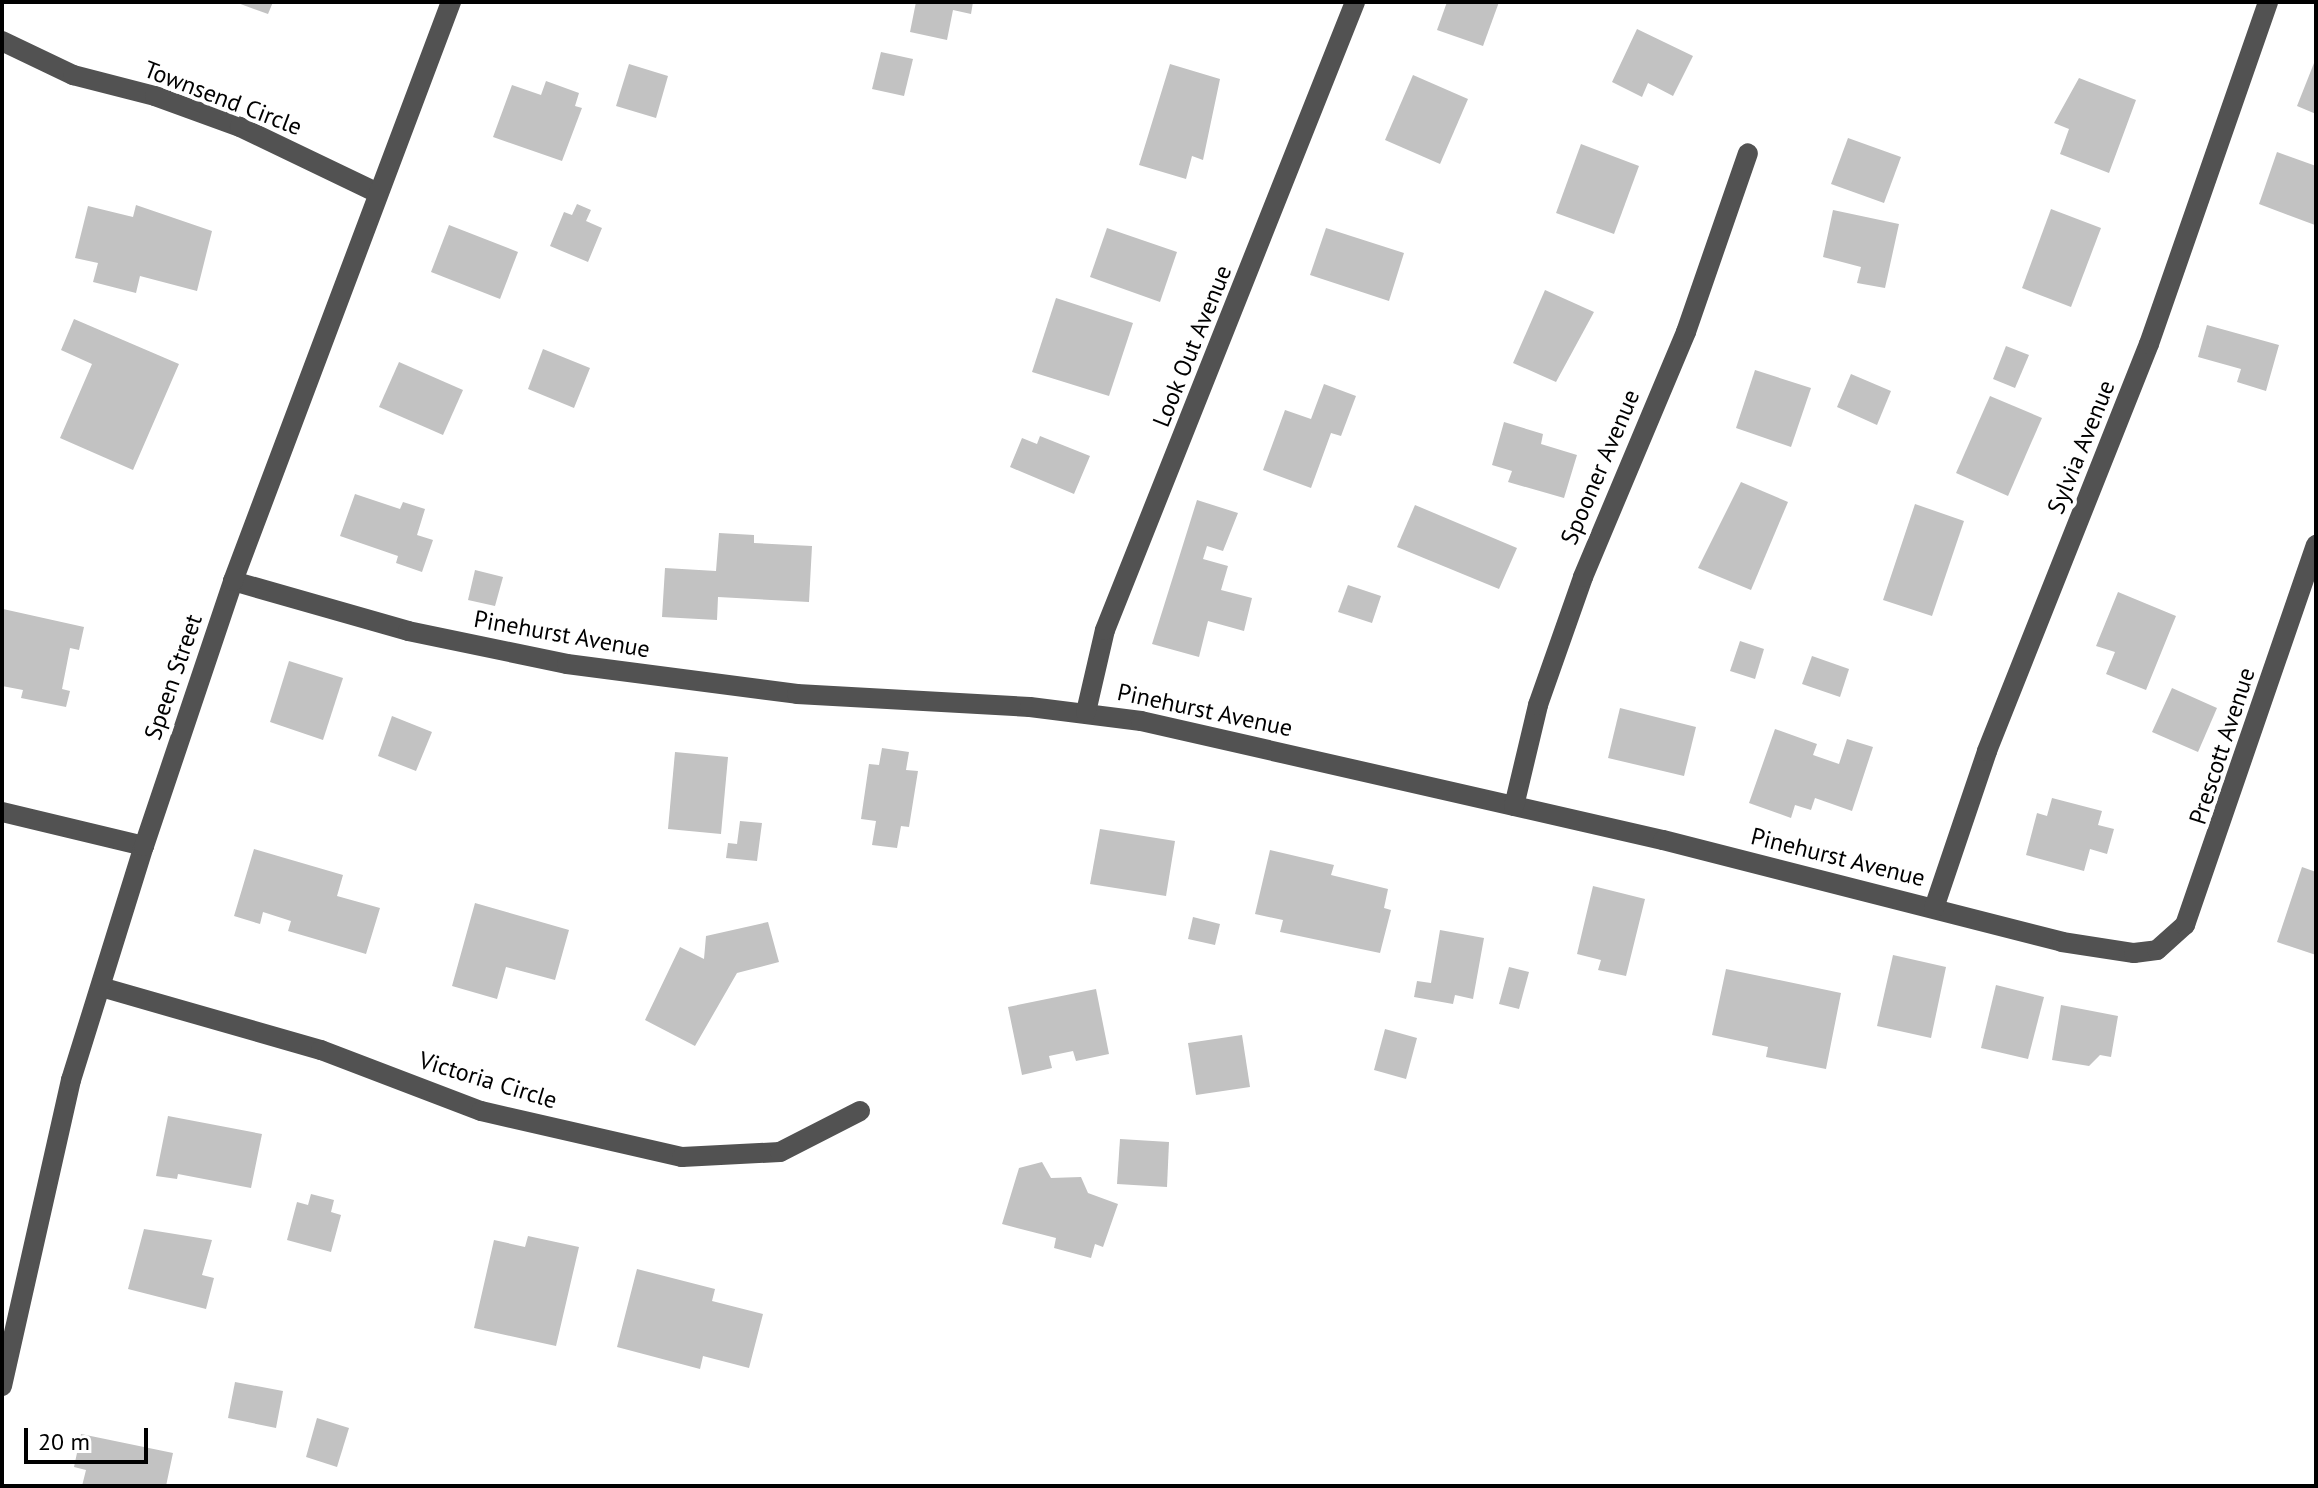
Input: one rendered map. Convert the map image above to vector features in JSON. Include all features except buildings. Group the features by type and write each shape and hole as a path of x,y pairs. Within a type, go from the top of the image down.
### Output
{"street":[{"name":"Speen Street","path":"2,1386 48,1168 144,846 233,581 451,2"},
{"name":"Look Out Avenue","path":"1086,712 1105,630 1355,2"},
{"name":"Sylvia Avenue","path":"1934,908 1992,736 2143,359 2268,2"},
{"name":"Townsend Circle","path":"2,41 73,75 155,96 240,127 378,193"},
{"name":"Spooner Avenue","path":"1514,806 1538,705 1588,562 1686,332 1748,153"},
{"name":"Prescott Avenue","path":"2157,950 2185,925 2200,889 2316,545"},
{"name":"Pinehurst Avenue","path":"233,581 307,606 567,664 797,694 1086,712 1514,806 2101,950 2157,950"},
{"path":"2,812 144,846"},
{"name":"Victoria Circle","path":"101,987 321,1050 481,1111 682,1157 780,1152 860,1111"}]}
